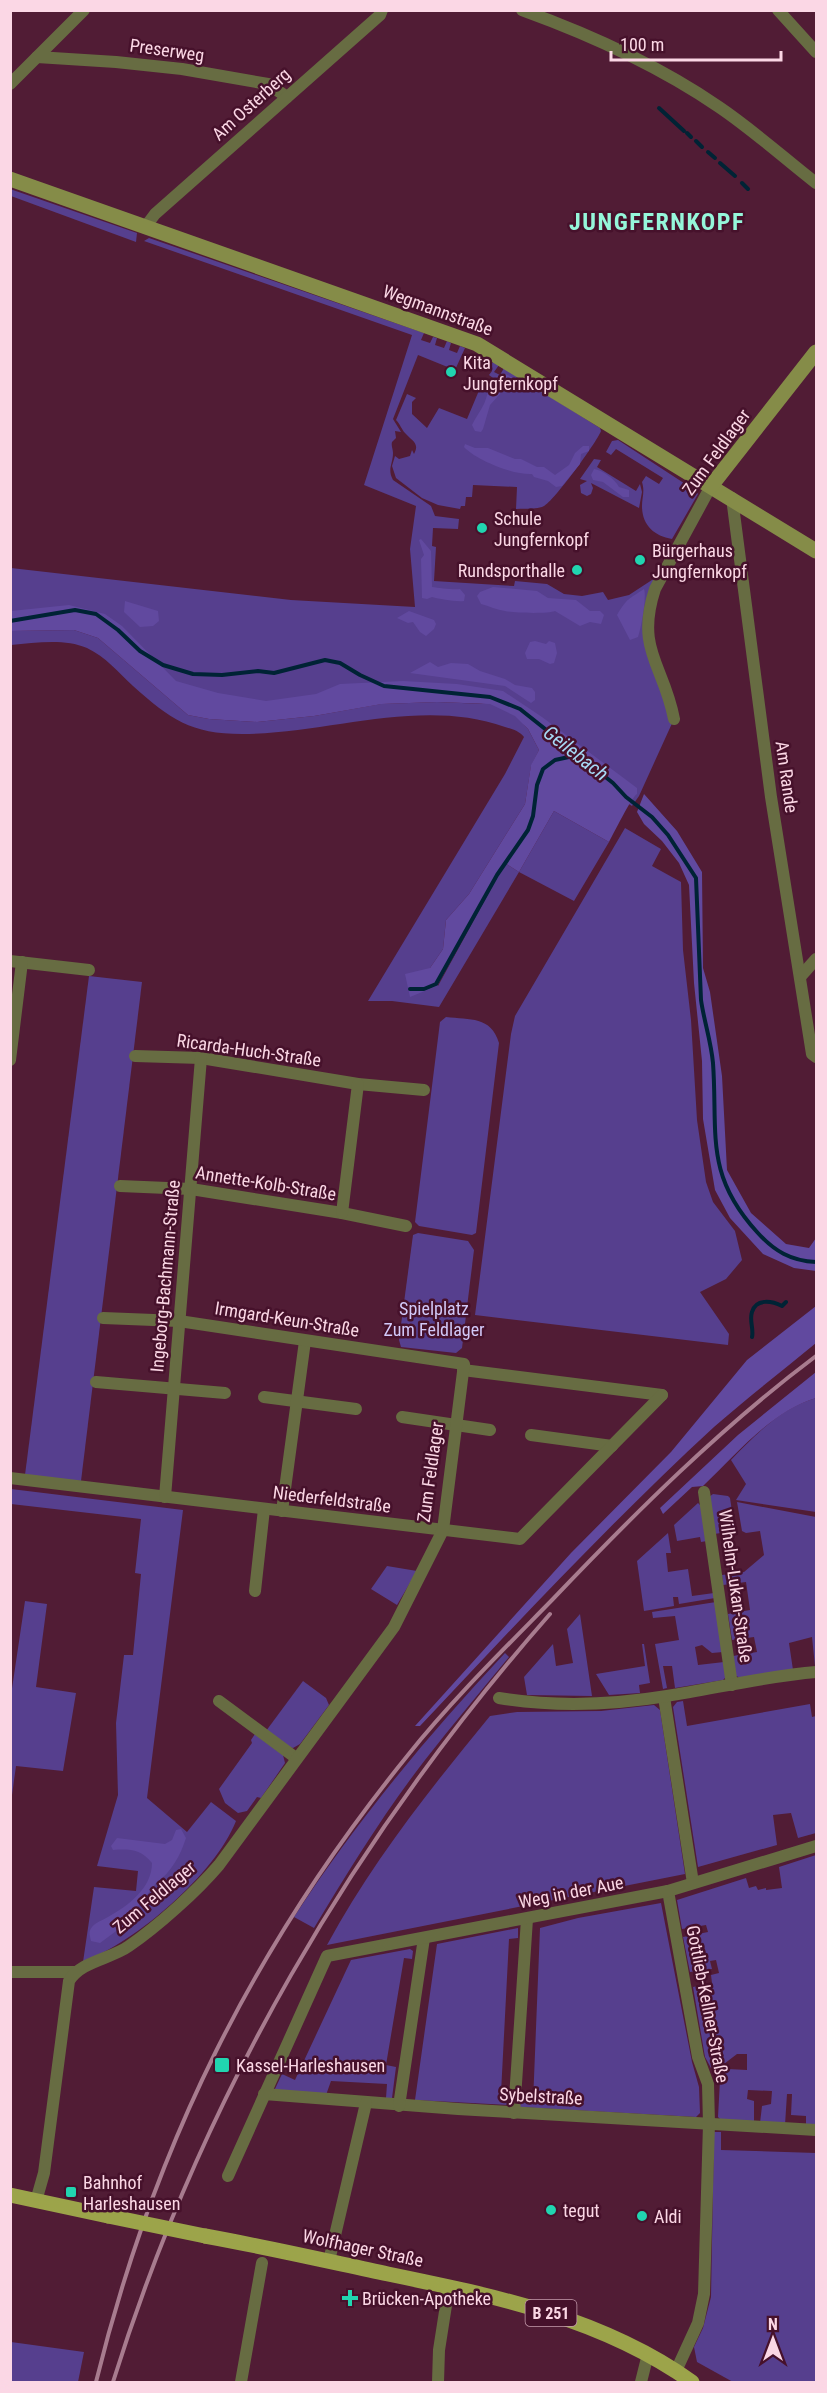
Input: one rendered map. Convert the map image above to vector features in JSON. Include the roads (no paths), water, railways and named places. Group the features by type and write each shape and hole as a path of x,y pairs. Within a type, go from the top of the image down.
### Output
{"main road":[{"name":"Wolfhager Straße","path":"10,2195 449,2286 574,2320 648,2354 692,2382"}],"street":[{"path":"10,84 84,10"},
{"name":"Am Osterberg","path":"146,226 154,214 380,15 382,10"},
{"path":"522,10 582,32 646,62 719,107 816,183"},
{"path":"778,10 816,52"},
{"name":"Preserweg","path":"37,57 182,69 268,84 287,97"},
{"name":"Wegmannstraße","path":"10,179 477,344 816,551"},
{"name":"Zum Feldlager","path":"674,719 672,706 647,639 649,606 655,589 711,486 816,352"},
{"name":"Am Rande","path":"732,498 771,797 812,1054 816,1057"},
{"path":"801,976 816,959"},
{"path":"10,1060 16,961 89,970"},
{"name":"Ricarda-Huch-Straße","path":"135,1056 201,1058 358,1084 424,1090"},
{"name":"Ingeborg-Bachmann-Straße","path":"165,1497 201,1058"},
{"path":"342,1213 358,1084"},
{"name":"Annette-Kolb-Straße","path":"120,1186 191,1189 342,1213 406,1226"},
{"name":"Irmgard-Keun-Straße","path":"103,1318 179,1321 464,1367 662,1395"},
{"path":"282,1511 305,1341"},
{"name":"Zum Feldlager","path":"75,1972 128,1947 202,1885 394,1627 443,1530 464,1367"},
{"path":"96,1382 225,1393"},
{"name":"Niederfeldstraße","path":"10,1478 520,1539 662,1395"},
{"path":"264,1397 356,1409"},
{"path":"402,1417 490,1430"},
{"path":"531,1436 612,1446"},
{"name":"Wilhelm-Lukan-Straße","path":"704,1492 732,1685"},
{"path":"255,1591 264,1509"},
{"name":"Wilhelm-Lukan-Straße","path":"499,1698 526,1703 592,1703 664,1697 816,1672"},
{"path":"664,1697 693,1883"},
{"path":"219,1701 296,1758"},
{"name":"Weg in der Aue","path":"264,2094 327,1956 668,1891 816,1846"},
{"name":"Gottlieb-Kellner-Straße","path":"668,1891 698,2057 708,2084 709,2124 704,2294 698,2323 676,2371"},
{"path":"514,2113 527,1919"},
{"path":"399,2106 424,1938"},
{"path":"10,1972 75,1972"},
{"path":"36,2201 42,2184 69,1981 75,1972"},
{"path":"228,2176 264,2094"},
{"name":"Sybelstraße","path":"264,2094 399,2106 816,2130"},
{"path":"329,2261 366,2103"},
{"path":"241,2382 262,2263"},
{"path":"438,2382 439,2350 449,2286"},
{"path":"641,2382 648,2354"}],"waterway":[{"path":"659,108 684,131"},
{"path":"687,133 691,137"},
{"path":"696,141 702,147"},
{"path":"708,152 715,158"},
{"path":"720,163 735,176"},
{"path":"742,183 748,189"},
{"name":"Geilebach","path":"10,621 75,610 96,614 118,630 140,651 163,665 193,674 222,675 258,671 274,673 325,660 340,663 384,686 490,697 520,709 652,817 668,835 696,878 701,1000 713,1063 715,1132 721,1171 728,1191 740,1211 763,1239 783,1254 799,1260 816,1262"},
{"path":"410,989 424,989 436,984 497,875 528,830 533,816 537,785 543,769 555,760 578,755"},
{"path":"752,1337 751,1315 757,1304 769,1302 782,1306 786,1302"}],"railway":[{"path":"96,2382 120,2295 148,2211 180,2130 216,2051 257,1975 302,1900 353,1827 442,1715 615,1535 712,1442 816,1356"},
{"path":"113,2382 149,2276 191,2173 238,2073 291,1975 349,1880 411,1788 478,1700 550,1614"}],"place":[{"name":"Kita Jungfernkopf","path":"451,372"},
{"name":"Schule Jungfernkopf","path":"482,528"},
{"name":"Bürgerhaus Jungfernkopf","path":"640,560"},
{"name":"Rundsporthalle","path":"577,570"},
{"name":"Kassel-Harleshausen","path":"222,2065"},
{"name":"Bahnhof Harleshausen","path":"71,2192"},
{"name":"tegut","path":"551,2210"},
{"name":"Aldi","path":"642,2216"},
{"name":"Brücken-Apotheke","path":"350,2298"}],"district":[{"name":"JUNGFERNKOPF","path":"657,222"}],"park label":[{"name":"Spielplatz Zum Feldlager","path":"434,1318"}]}
